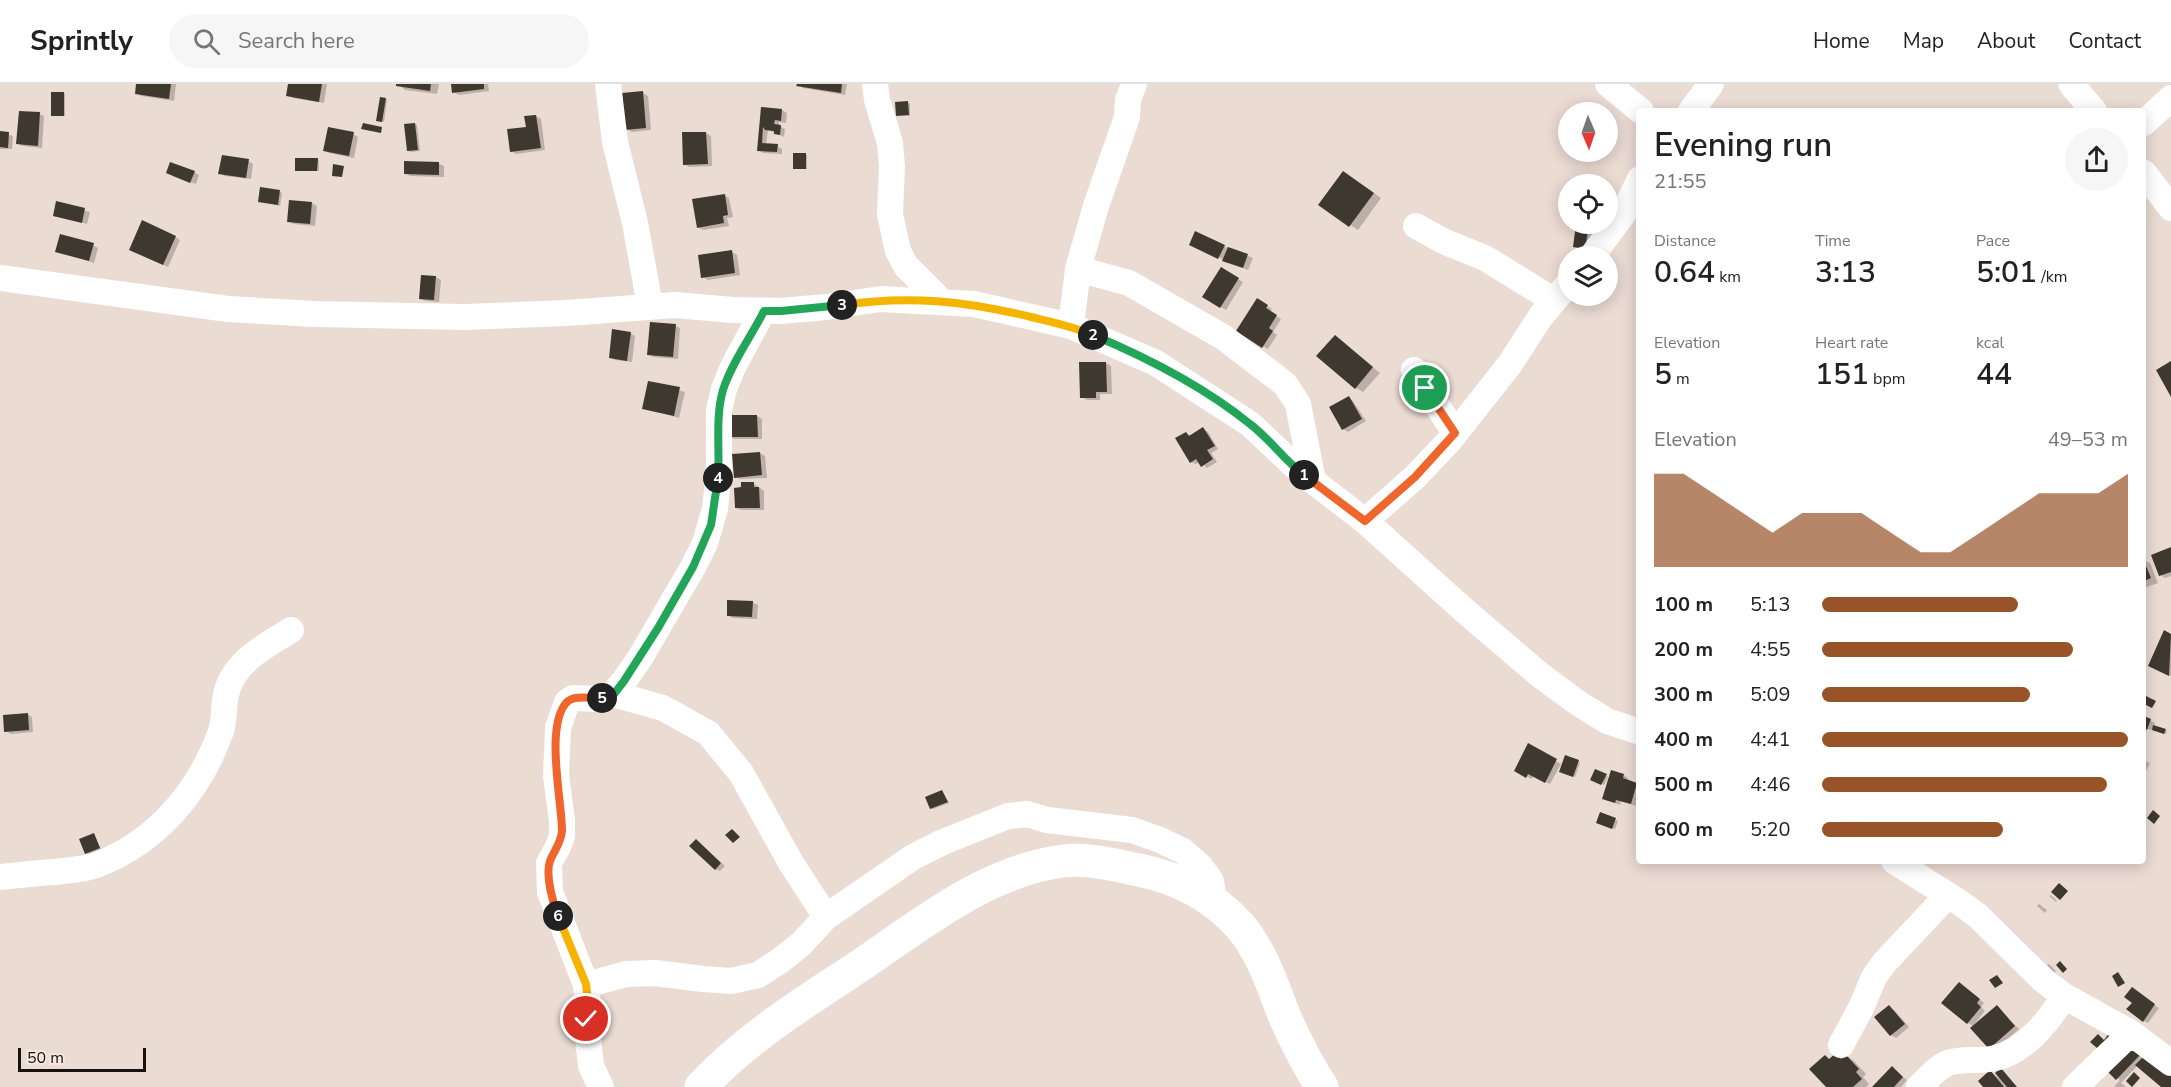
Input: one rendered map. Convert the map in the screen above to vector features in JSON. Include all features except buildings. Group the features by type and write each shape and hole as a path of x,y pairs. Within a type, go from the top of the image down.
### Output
{"highway":[{"path":"701,1087 729,1060 791,1012 945,909 996,880 1064,861 1101,863 1160,874 1187,885 1214,903 1240,927 1262,960 1297,1044 1318,1082"}],"street":[{"path":"608,84 615,142 635,223 650,306"},
{"path":"875,84 877,100 890,143 892,166 890,214 898,251 906,266 941,301"},
{"path":"1071,326 1078,269 1096,206 1127,117 1128,100 1134,84"},
{"path":"1608,84 1637,108"},
{"path":"1694,108 1711,84"},
{"path":"2071,84 2091,108"},
{"path":"2146,121 2171,98"},
{"path":"2146,177 2171,208"},
{"path":"1599,246 1623,214 1636,187"},
{"path":"1416,226 1443,241 1558,290"},
{"path":"1078,269 1130,283 1222,337 1285,384 1292,391 1298,404 1313,481"},
{"path":"0,278 228,309 314,314 465,317 675,305 764,311 826,307 881,299 974,304 1071,326 1156,363 1250,424 1300,471 1365,521 1540,675 1607,721 1636,731"},
{"path":"1365,521 1415,477 1455,433 1510,364 1558,295"},
{"path":"601,1087 591,1066 586,1019 588,1002 586,984 550,892 549,863 562,836 556,776 558,728 567,702 573,698 601,699 614,694 652,638 705,543 718,490 719,410 724,389 733,367 764,311"},
{"path":"1414,370 1455,433"},
{"path":"0,877 72,871 98,865 131,848 155,830 178,809 202,772 222,729 225,696 231,678 243,663 291,630"},
{"path":"614,694 663,708 708,733 741,773 791,863 826,917"},
{"path":"586,984 626,974 655,973 731,981 758,975 801,944 826,917 913,857 1008,816 1027,814 1047,820 1132,830 1160,840 1183,851 1200,866 1211,880 1214,903"},
{"path":"1899,864 1978,916 2043,980 2064,996 2131,1033 2171,1063"},
{"path":"1841,1045 1861,1008 1874,977 1884,963 1947,895"},
{"path":"1919,1087 1947,1063 1997,1058 2017,1047 2049,1020 2064,996"},
{"path":"2075,1087 2131,1033"}],"route":[{"path":"586,1019 588,1002 586,984 550,892 549,863 562,836 556,776 556,750 562,711 567,702 573,698 601,699 614,694 640,658 693,567 705,543 715,508 719,470 719,410 724,389 733,367 764,311 826,307 881,299 941,301 974,304 1071,326 1156,363 1207,395 1250,424 1300,471 1365,521 1415,477 1455,433 1425,388"}]}
